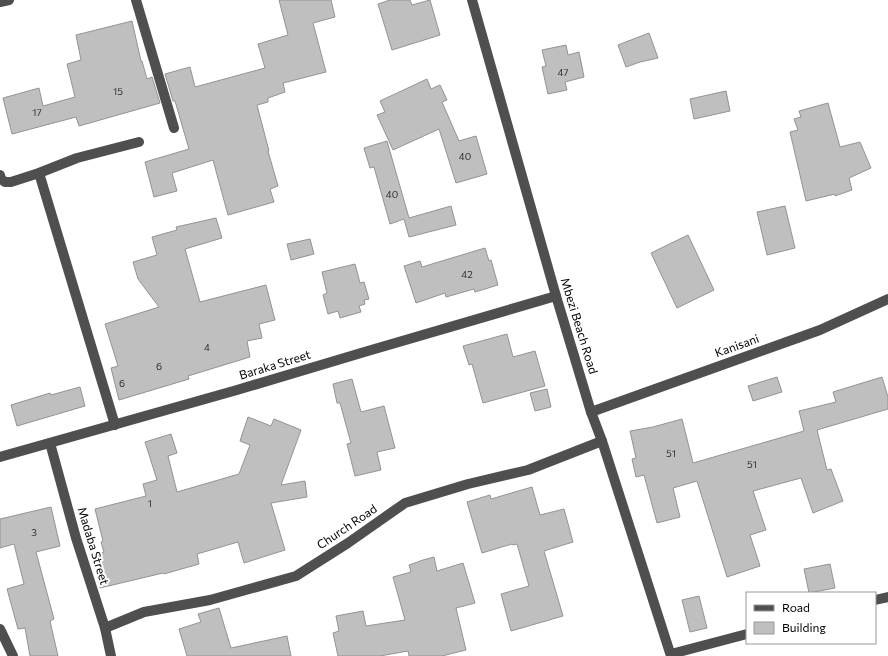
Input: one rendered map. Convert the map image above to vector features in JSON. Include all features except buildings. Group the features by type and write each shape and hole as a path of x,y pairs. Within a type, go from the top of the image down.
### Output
{"street":[{"path":"0,2 9,0"},
{"path":"136,0 174,128"},
{"name":"Mbezi Beach Road","path":"472,0 556,296 591,412 602,441 671,655"},
{"path":"0,175 1,179 5,182 11,182 78,158 139,142"},
{"path":"39,173 115,425"},
{"name":"Baraka Street","path":"0,457 238,390 362,352 556,296"},
{"name":"Kanisani","path":"591,412 820,330 888,299"},
{"name":"Church Road","path":"105,628 144,612 210,600 296,576 348,543 405,503 468,484 528,470 602,441"},
{"name":"Madaba Street","path":"50,443 76,538 105,628 111,656"},
{"path":"876,600 888,597"},
{"path":"0,629 13,656"},
{"path":"671,655 746,634"}]}
